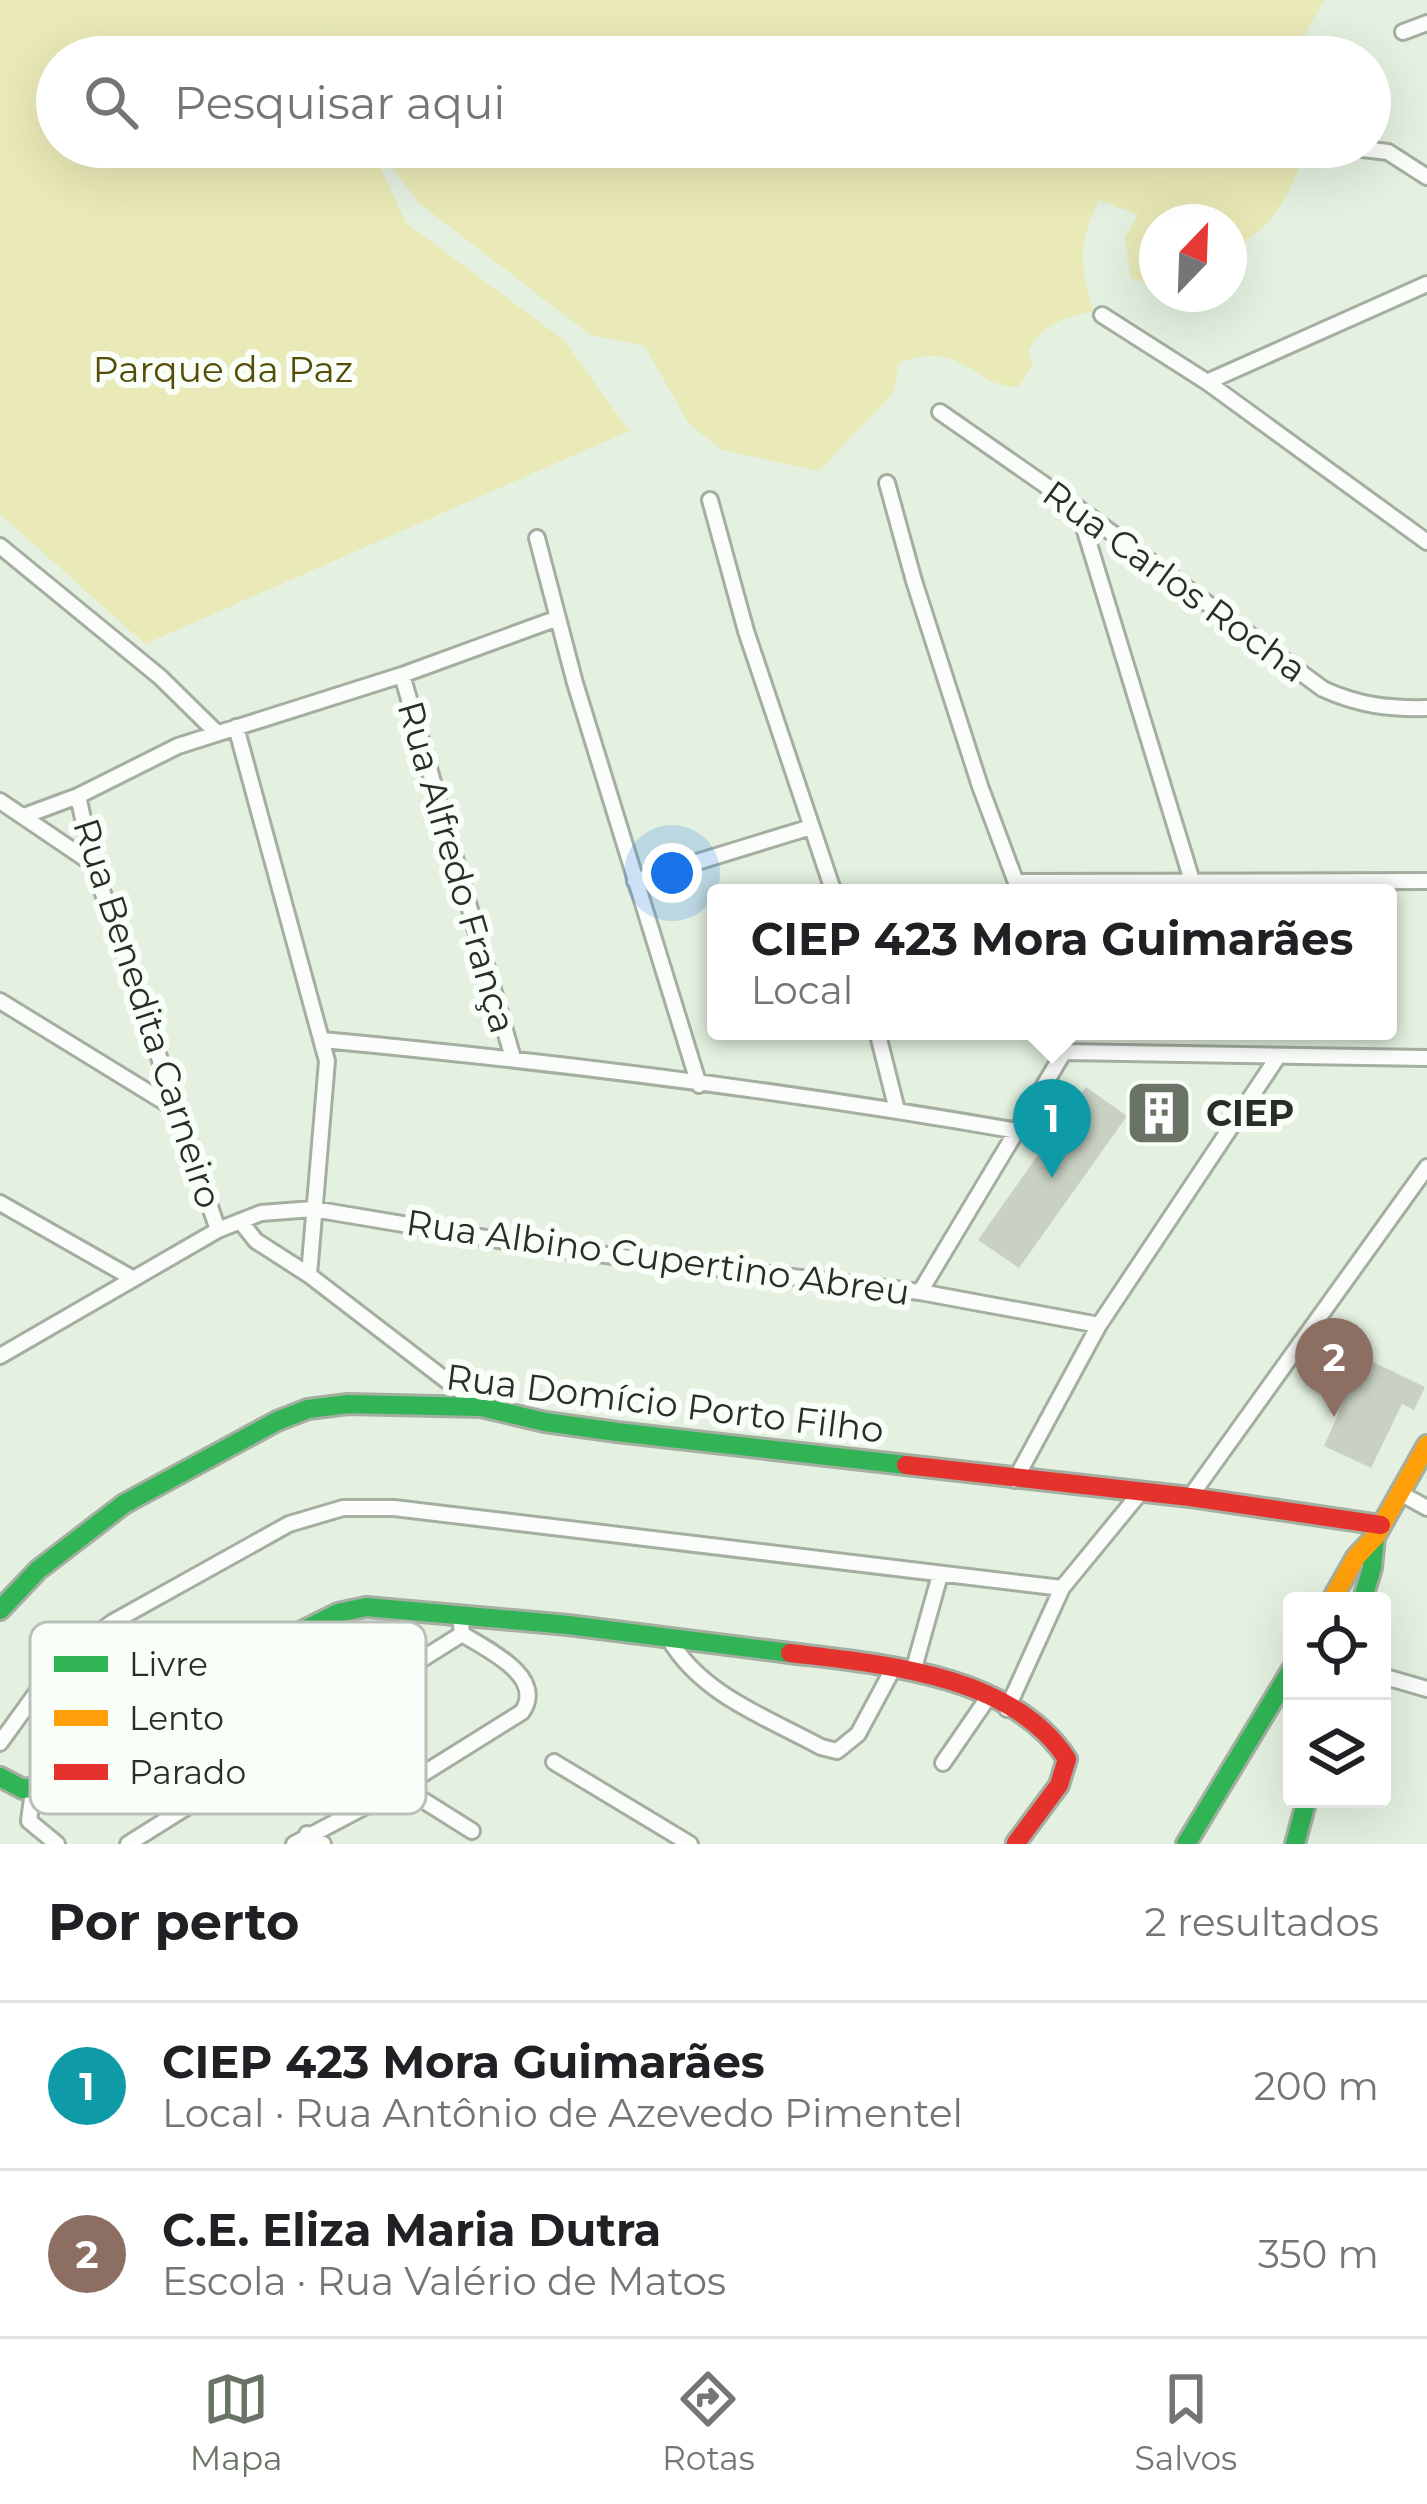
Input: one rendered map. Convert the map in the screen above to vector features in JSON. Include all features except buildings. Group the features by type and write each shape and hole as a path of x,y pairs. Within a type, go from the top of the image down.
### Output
{"street":[{"path":"1403,32 1427,23"},
{"path":"1391,154 1427,177"},
{"path":"1207,382 1427,284"},
{"path":"1102,315 1207,382 1427,542"},
{"name":"Rua Carlos Rocha","path":"940,412 1323,689 1382,708 1427,707"},
{"path":"887,483 914,581 1017,884"},
{"path":"710,500 746,631 830,884"},
{"path":"1078,508 1193,884 1427,881"},
{"path":"537,538 634,880 699,1085"},
{"path":"0,546 160,676 216,732"},
{"path":"24,816 78,796 178,746 402,675 558,618"},
{"name":"Rua Alfredo França","path":"402,675 513,1058"},
{"path":"236,727 323,1040 326,1076 309,1275"},
{"name":"Rua Benedita Carneiro","path":"78,796 93,864 218,1230"},
{"path":"0,801 93,864"},
{"path":"634,880 811,827"},
{"path":"0,1001 179,1111"},
{"path":"323,1040 513,1058 1018,1131"},
{"path":"879,1040 897,1110"},
{"path":"920,1292 1064,1052 1061,1040"},
{"path":"1064,1052 1427,1058"},
{"path":"1015,1480 1100,1324 1276,1058"},
{"path":"1190,1497 1427,1167"},
{"path":"0,1203 132,1278"},
{"name":"Rua Albino Cupertino Abreu","path":"0,1356 218,1230 261,1214 313,1209 546,1248 920,1292 1100,1324"},
{"name":"Rua Benedita Carneiro","path":"240,1221 256,1241 309,1275 481,1407"},
{"name":"Rua Domício Porto Filho","path":"0,1610 38,1570 124,1504 278,1420 308,1409 348,1404 481,1407 545,1422 1190,1497 1378,1531"},
{"path":"1335,1592 1378,1531 1427,1445"},
{"path":"1007,1709 1062,1588 1140,1492"},
{"path":"1400,1493 1427,1508"},
{"path":"113,1622 289,1524 343,1508 394,1508 1062,1588"},
{"path":"1365,1592 1378,1531"},
{"path":"669,1640 682,1662 709,1686 821,1747 837,1751 858,1734 904,1668 940,1575"},
{"path":"321,1622 338,1612 366,1607 461,1624 669,1640 904,1668 956,1682 1052,1738 1067,1759 1059,1785 1016,1843"},
{"path":"426,1772 522,1712 529,1702 530,1690 522,1678 461,1624"},
{"path":"426,1647 461,1624"},
{"path":"1391,1679 1427,1689"},
{"path":"1186,1844 1283,1684"},
{"path":"943,1763 987,1699"},
{"path":"0,1743 30,1701"},
{"path":"554,1762 690,1844"},
{"path":"0,1777 19,1790 30,1791"},
{"path":"426,1802 472,1831"},
{"path":"1295,1844 1305,1808"},
{"path":"30,1814 29,1821 56,1844"},
{"path":"128,1844 173,1814"},
{"path":"294,1844 348,1814"},
{"path":"308,1834 323,1844"}],"green space":[{"name":"Parque da Paz","path":"0,0 1325,0 1307,36 329,36 322,21 327,36 36,36 36,168 381,168 406,223 564,340 629,431 145,644 0,514"},
{"path":"392,168 1299,168 1271,218 1247,240 1247,204 1139,204 1139,281 1131,278 1125,238 1138,215 1099,200 1083,255 1093,311 1063,319 1039,335 1028,352 1033,364 1019,387 990,381 939,356 899,363 894,392 819,471 722,450 688,423 645,346 590,335 419,203"}],"traffic: fast":[{"path":"0,1610 38,1570 124,1504 308,1409 348,1404 481,1407 617,1432 906,1465"},
{"path":"1365,1592 1375,1537"},
{"path":"320,1622 366,1607 568,1625 790,1653"},
{"path":"1186,1844 1283,1684"},
{"path":"0,1777 30,1788"},
{"path":"1295,1844 1305,1808"}],"traffic: slow":[{"path":"1336,1592 1356,1557 1375,1537 1427,1445"}],"traffic: jam":[{"path":"906,1465 1190,1497 1381,1525"},
{"path":"790,1653 942,1678 1013,1708 1043,1730 1067,1759 1059,1785 1016,1843"}],"place":[{"name":"CIEP","path":"1159,1113"},
{"name":"CIEP 423 Mora Guimarães","path":"1052,1178"},
{"name":"C.E. Eliza Maria Dutra","path":"1334,1417"}]}
